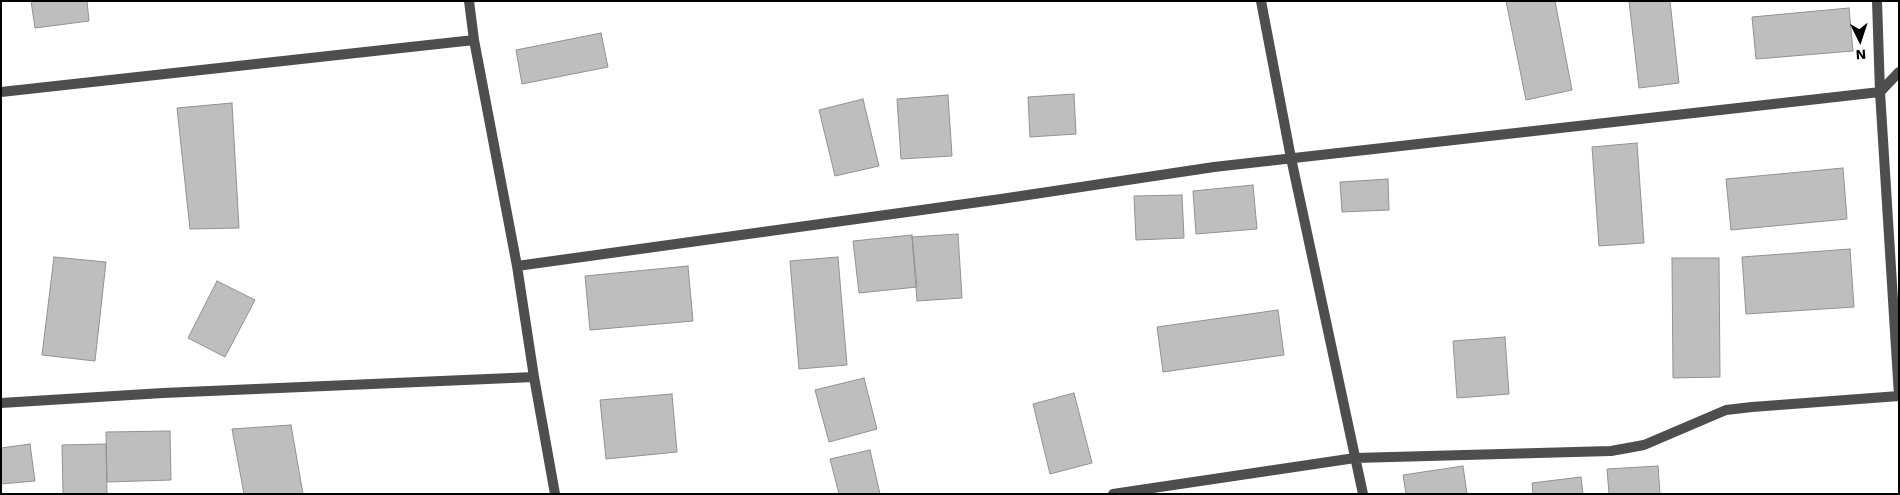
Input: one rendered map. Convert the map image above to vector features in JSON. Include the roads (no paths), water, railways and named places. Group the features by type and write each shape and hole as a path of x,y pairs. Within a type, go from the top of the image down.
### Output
{"street":[{"path":"469,1 474,40 517,266 555,494"},
{"path":"1262,1 1291,158 1363,494"},
{"path":"1112,494 1355,458 1611,451 1644,445 1726,410 1899,396 1880,92 1877,1"},
{"path":"1,92 474,40"},
{"path":"517,266 1001,199 1214,167 1880,92 1899,72"},
{"path":"1,403 162,393 534,377"}]}
